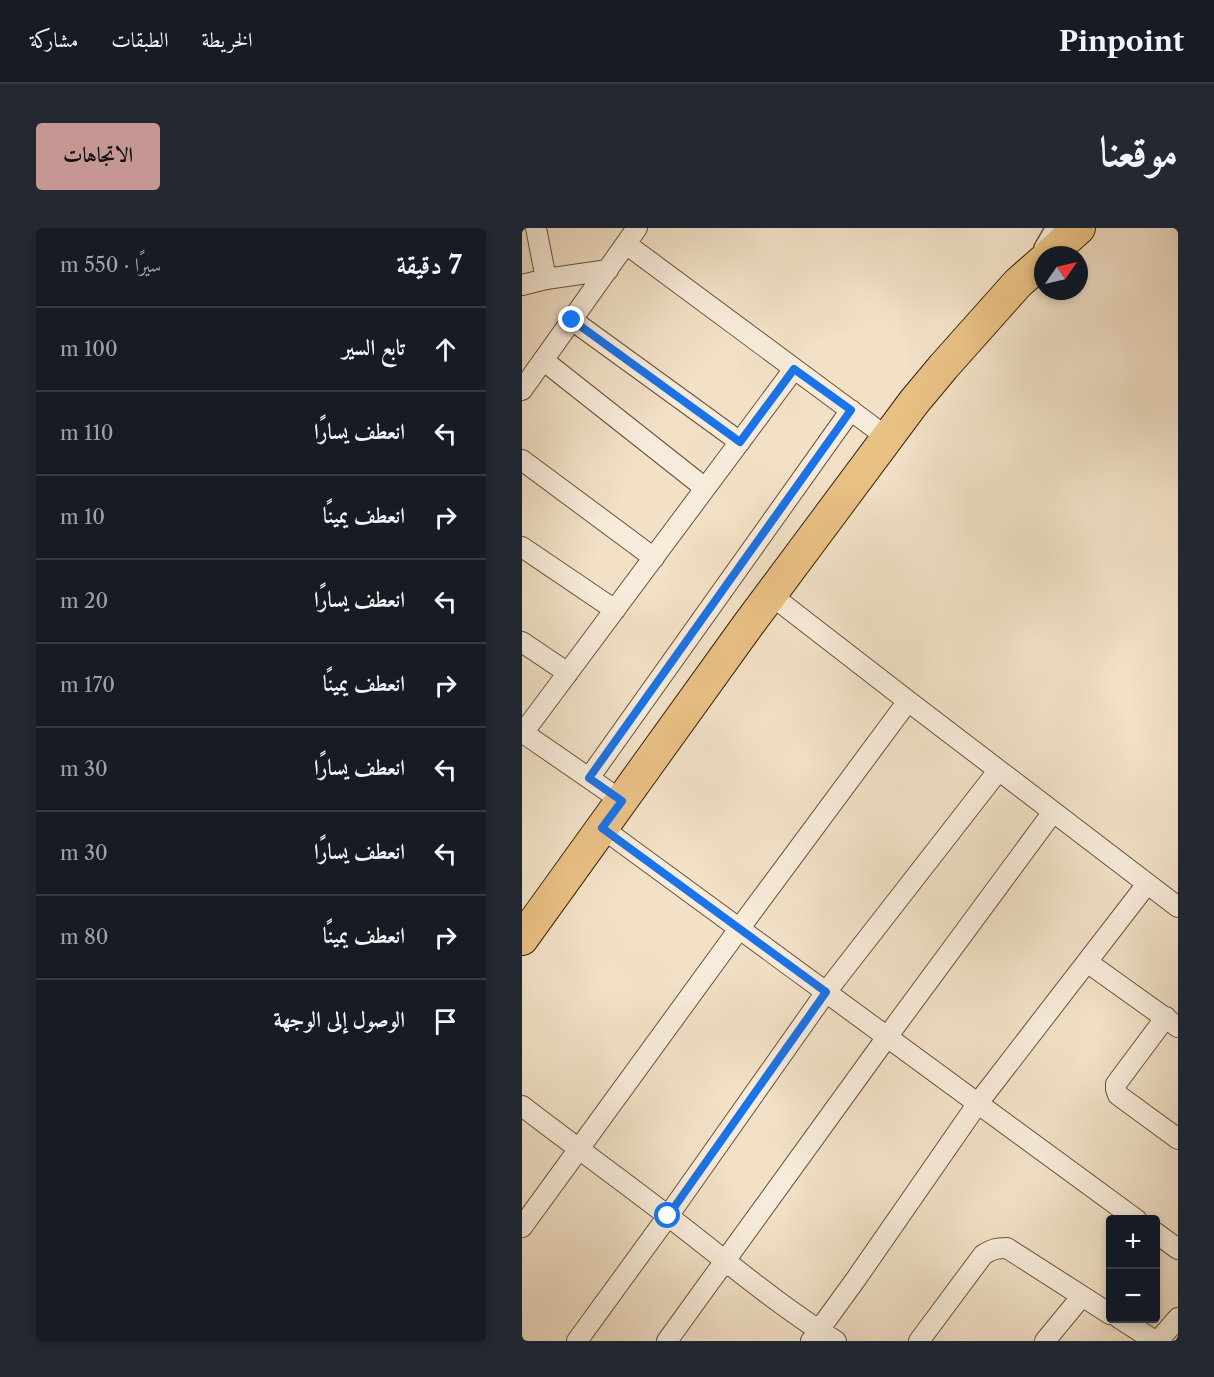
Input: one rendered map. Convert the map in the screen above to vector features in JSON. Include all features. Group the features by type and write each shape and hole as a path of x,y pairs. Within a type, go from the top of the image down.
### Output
{"main road":[{"path":"1059,246 1078,228"},
{"path":"522,939 914,402 1018,283 1034,269"}],"street":[{"path":"536,228 546,279"},
{"path":"522,390 637,228"},
{"path":"626,244 888,438"},
{"path":"522,285 608,270"},
{"path":"572,320 740,442"},
{"path":"543,360 705,488"},
{"path":"622,801 523,732 794,369"},
{"path":"589,778 851,410"},
{"path":"522,460 654,558"},
{"path":"522,548 615,610"},
{"path":"771,595 1178,907"},
{"path":"522,642 568,673"},
{"path":"522,1227 738,929 908,701"},
{"path":"578,1341 826,992 998,771"},
{"path":"667,1341 1053,812"},
{"path":"602,828 1130,1215"},
{"path":"815,1336 978,1103 1147,884"},
{"path":"1087,962 1172,1022 1116,1084 1116,1089 1118,1095 1178,1138"},
{"path":"522,1106 668,1216 815,1336 836,1341"},
{"path":"1160,1237 1178,1250"},
{"path":"919,1341 983,1255 996,1248 1007,1248 1106,1311"},
{"path":"1045,1341 1082,1296"},
{"path":"1127,1323 1157,1341 1178,1318"}],"lane":[{"path":"1018,283 1050,228"}],"route":[{"path":"572,320 740,442 794,369 851,410 589,778 622,801 602,828 826,992 668,1216"}]}
